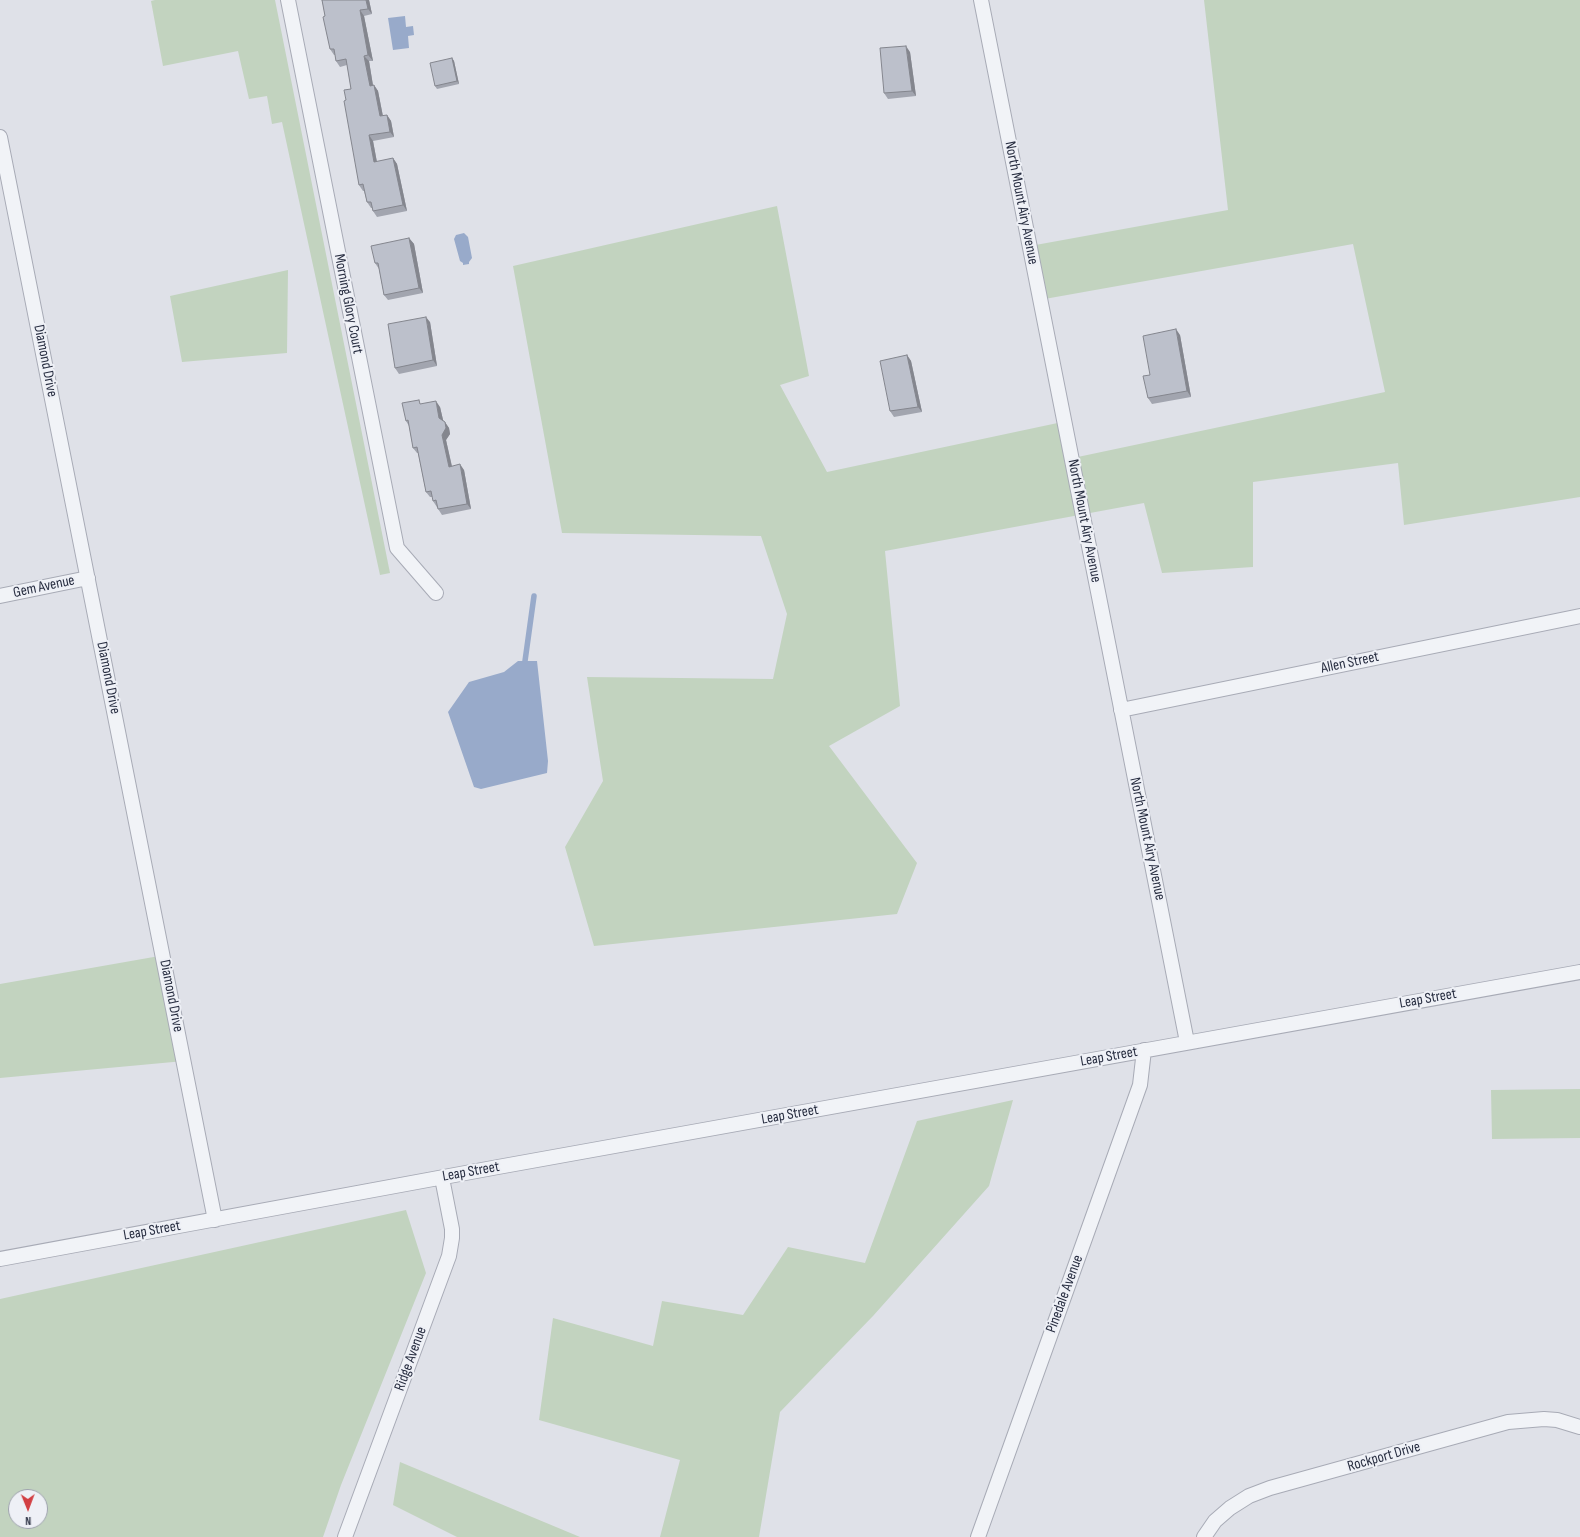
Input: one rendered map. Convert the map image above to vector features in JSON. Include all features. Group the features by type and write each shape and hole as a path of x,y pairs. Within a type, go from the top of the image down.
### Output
{"street":[{"name":"Morning Glory Court","path":"288,0 397,548 436,593"},
{"name":"North Mount Airy Avenue","path":"980,0 1187,1042"},
{"name":"Diamond Drive","path":"0,137 215,1220"},
{"name":"Gem Avenue","path":"0,596 88,578"},
{"name":"Allen Street","path":"1121,710 1580,616"},
{"name":"Leap Street","path":"0,1259 1187,1042 1580,972"},
{"name":"Pinedale Avenue","path":"981,1536 1140,1086 1144,1050"},
{"name":"Ridge Avenue","path":"345,1537 449,1256 452,1229 442,1178"},
{"name":"Rockport Drive","path":"1204,1537 1215,1522 1230,1508 1249,1496 1270,1488 1508,1422 1544,1419 1557,1420 1580,1427"}],"green space":[{"path":"275,0 390,573 380,575 282,122 272,124 267,96 249,99 238,51 163,66 151,1"},
{"path":"1204,0 1580,0 1580,497 1404,525 1398,463 1253,482 1253,567 1162,573 1144,503 885,551 900,706 829,746 917,863 897,914 594,946 565,847 603,781 587,677 773,679 787,614 761,536 562,533 513,266 777,206 809,376 780,385 827,472 1067,421 1073,458 1385,392 1353,244 1039,300 1030,246 1228,210"},
{"path":"288,270 287,353 182,362 170,296"},
{"path":"165,955 184,1061 0,1078 0,984"},
{"path":"1580,1089 1580,1138 1492,1139 1491,1090"},
{"path":"1013,1100 989,1186 873,1316 780,1412 759,1537 660,1537 680,1460 539,1420 553,1318 653,1346 662,1301 743,1315 788,1247 865,1263 917,1121"},
{"path":"406,1210 426,1273 341,1485 323,1537 0,1537 0,1299"},
{"path":"400,1462 580,1537 457,1537 393,1505"}],"water":[{"path":"405,16 406,27 413,26 414,35 408,36 409,48 393,50 388,18"},
{"path":"464,233 468,237 472,258 469,264 463,265 460,261 454,239 456,235"},
{"path":"518,661 537,661 548,761 547,773 481,789 474,787 448,712 469,682 504,672"}],"building":[{"path":"322,0 366,0 368,9 360,10 368,55 364,56 370,86 374,85 380,116 387,115 390,132 369,135 374,162 393,158 403,205 373,211 371,202 367,202 363,184 359,185 344,101 346,100 344,90 351,89 346,59 336,61 334,49 330,49 323,17 325,16"},
{"path":"906,46 912,91 884,93 880,48"},
{"path":"452,58 457,81 435,86 430,63"},
{"path":"409,238 419,288 384,295 378,263 375,263 371,246"},
{"path":"426,317 433,360 395,368 388,324"},
{"path":"1176,329 1187,391 1148,398 1143,376 1150,375 1143,336"},
{"path":"907,355 918,407 890,411 880,361"},
{"path":"419,400 420,404 436,401 439,418 445,422 446,428 442,435 449,467 460,464 467,504 438,509 436,500 433,501 431,491 426,492 417,447 413,448 408,420 406,421 402,403"}],"waterway":[{"path":"525,661 534,596"}]}
